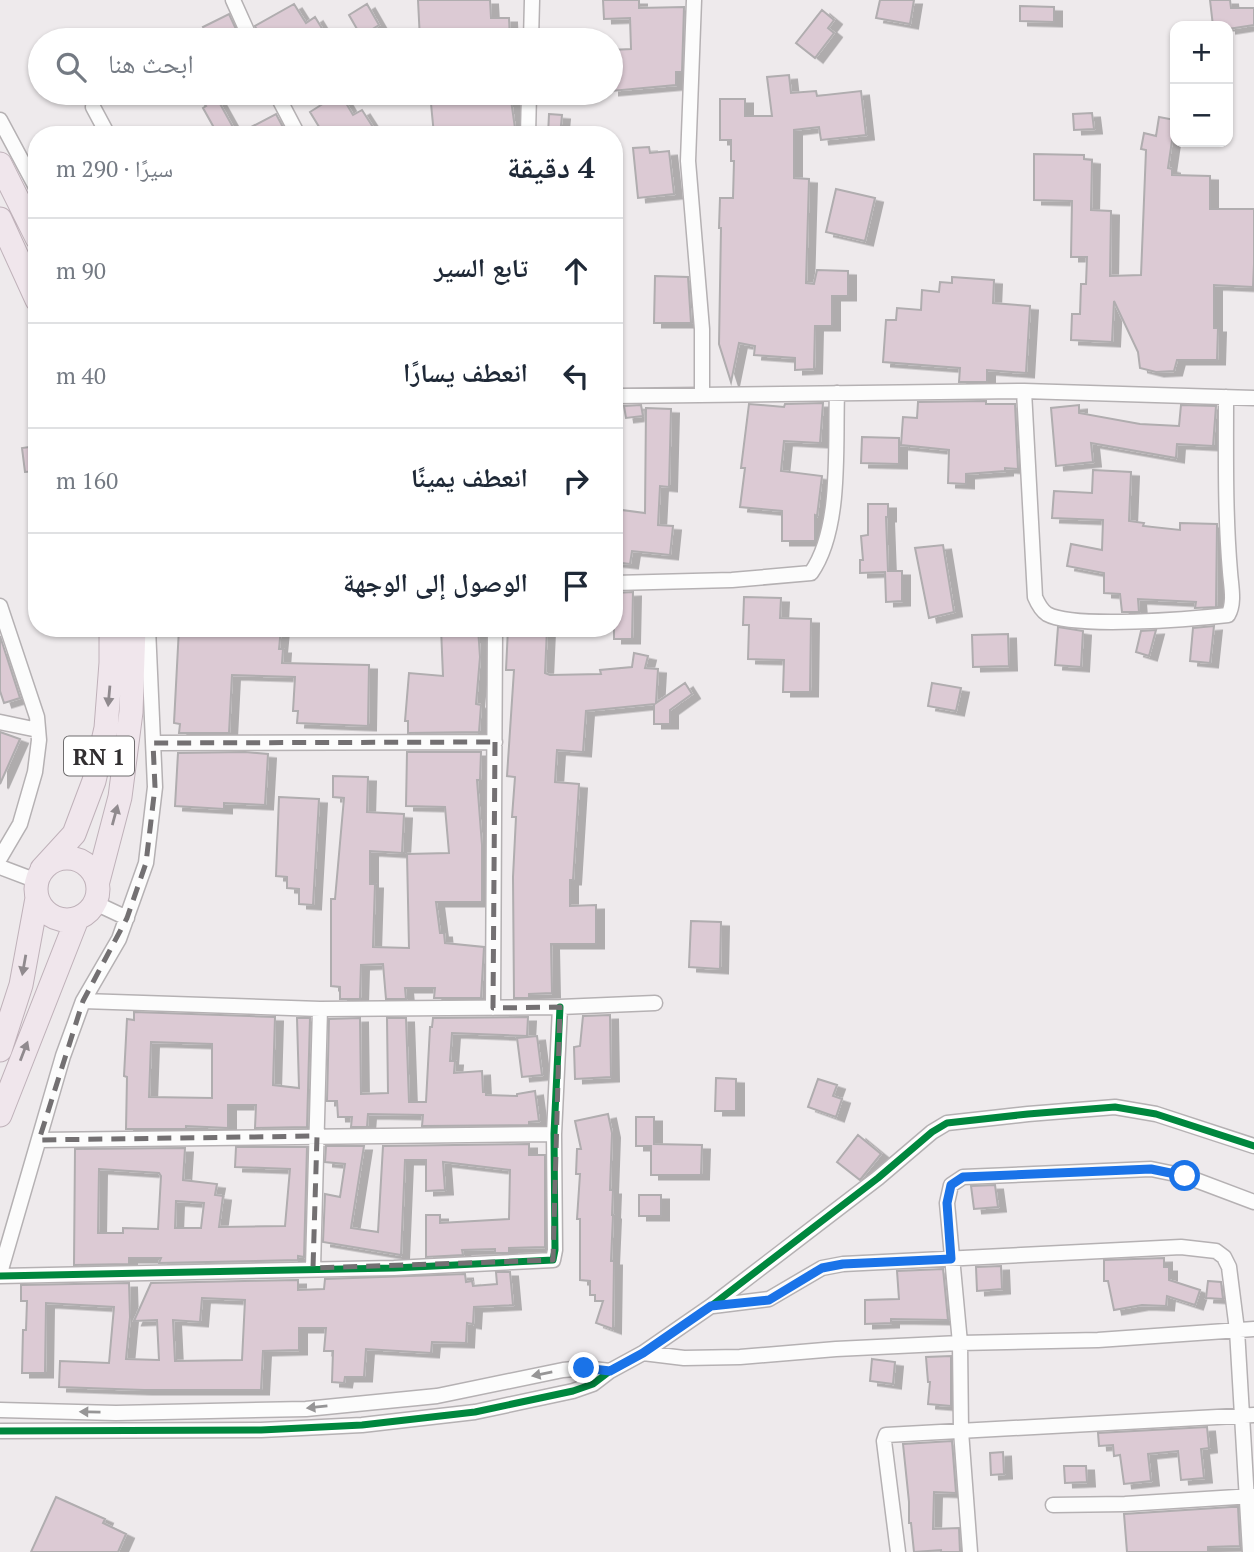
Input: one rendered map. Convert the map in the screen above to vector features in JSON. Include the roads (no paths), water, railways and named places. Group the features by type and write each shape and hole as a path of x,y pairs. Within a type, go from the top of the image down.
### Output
{"highway":[{"path":"0,164 28,220"},
{"path":"0,219 28,280"},
{"name":"RN 1","path":"39,883 74,834 94,781 106,727 111,637"},
{"name":"RN 1","path":"97,892 120,797 131,712 134,637"},
{"path":"0,1050 21,985 39,883 59,858 78,859 94,872 97,892 83,916 60,919 50,915 39,883"},
{"path":"0,1115 76,919"}],"street":[{"path":"233,0 246,28"},
{"path":"531,28 532,0"},
{"path":"694,0 688,161 702,329 702,395"},
{"path":"282,105 293,126"},
{"path":"527,126 528,105"},
{"path":"93,107 103,126"},
{"path":"0,120 28,172"},
{"path":"623,396 1024,391 1254,398"},
{"path":"1024,391 1035,597 1045,613 1067,620 1189,619 1227,615 1230,612 1232,596 1226,525 1226,397"},
{"path":"623,583 732,580 811,573 822,558 832,519 837,393"},
{"path":"0,606 37,717 38,730 35,772 20,824 0,858"},
{"path":"148,637 155,787 146,863 119,939 83,1001 63,1056 0,1275 394,1268 553,1260 554,1135 560,1007"},
{"path":"493,1008 495,637"},
{"path":"0,722 38,730"},
{"path":"153,743 495,742"},
{"path":"0,867 39,883"},
{"path":"97,892 127,918"},
{"path":"83,1001 320,1009 560,1007 655,1003"},
{"path":"313,1268 320,1009"},
{"path":"0,1431 267,1430 362,1425 474,1412 573,1391 593,1384 711,1306 947,1123 1115,1107 1156,1114 1254,1146"},
{"path":"39,1140 554,1135"},
{"path":"971,1552 961,1431 960,1343 947,1203 951,1185 963,1177 1151,1169 1185,1176 1254,1202"},
{"path":"711,1306 769,1300 822,1268 843,1264 1181,1247 1216,1251 1224,1257 1229,1267 1248,1415 1250,1552"},
{"path":"643,1353 684,1358 740,1357 836,1349 1098,1340 1254,1329"},
{"path":"0,1410 132,1412 306,1409 437,1396 564,1370 584,1368 610,1371"},
{"path":"266,1409 267,1430"},
{"path":"131,1431 132,1412"},
{"path":"898,1552 886,1435 1248,1415"},
{"path":"1053,1505 1250,1496"}]}
